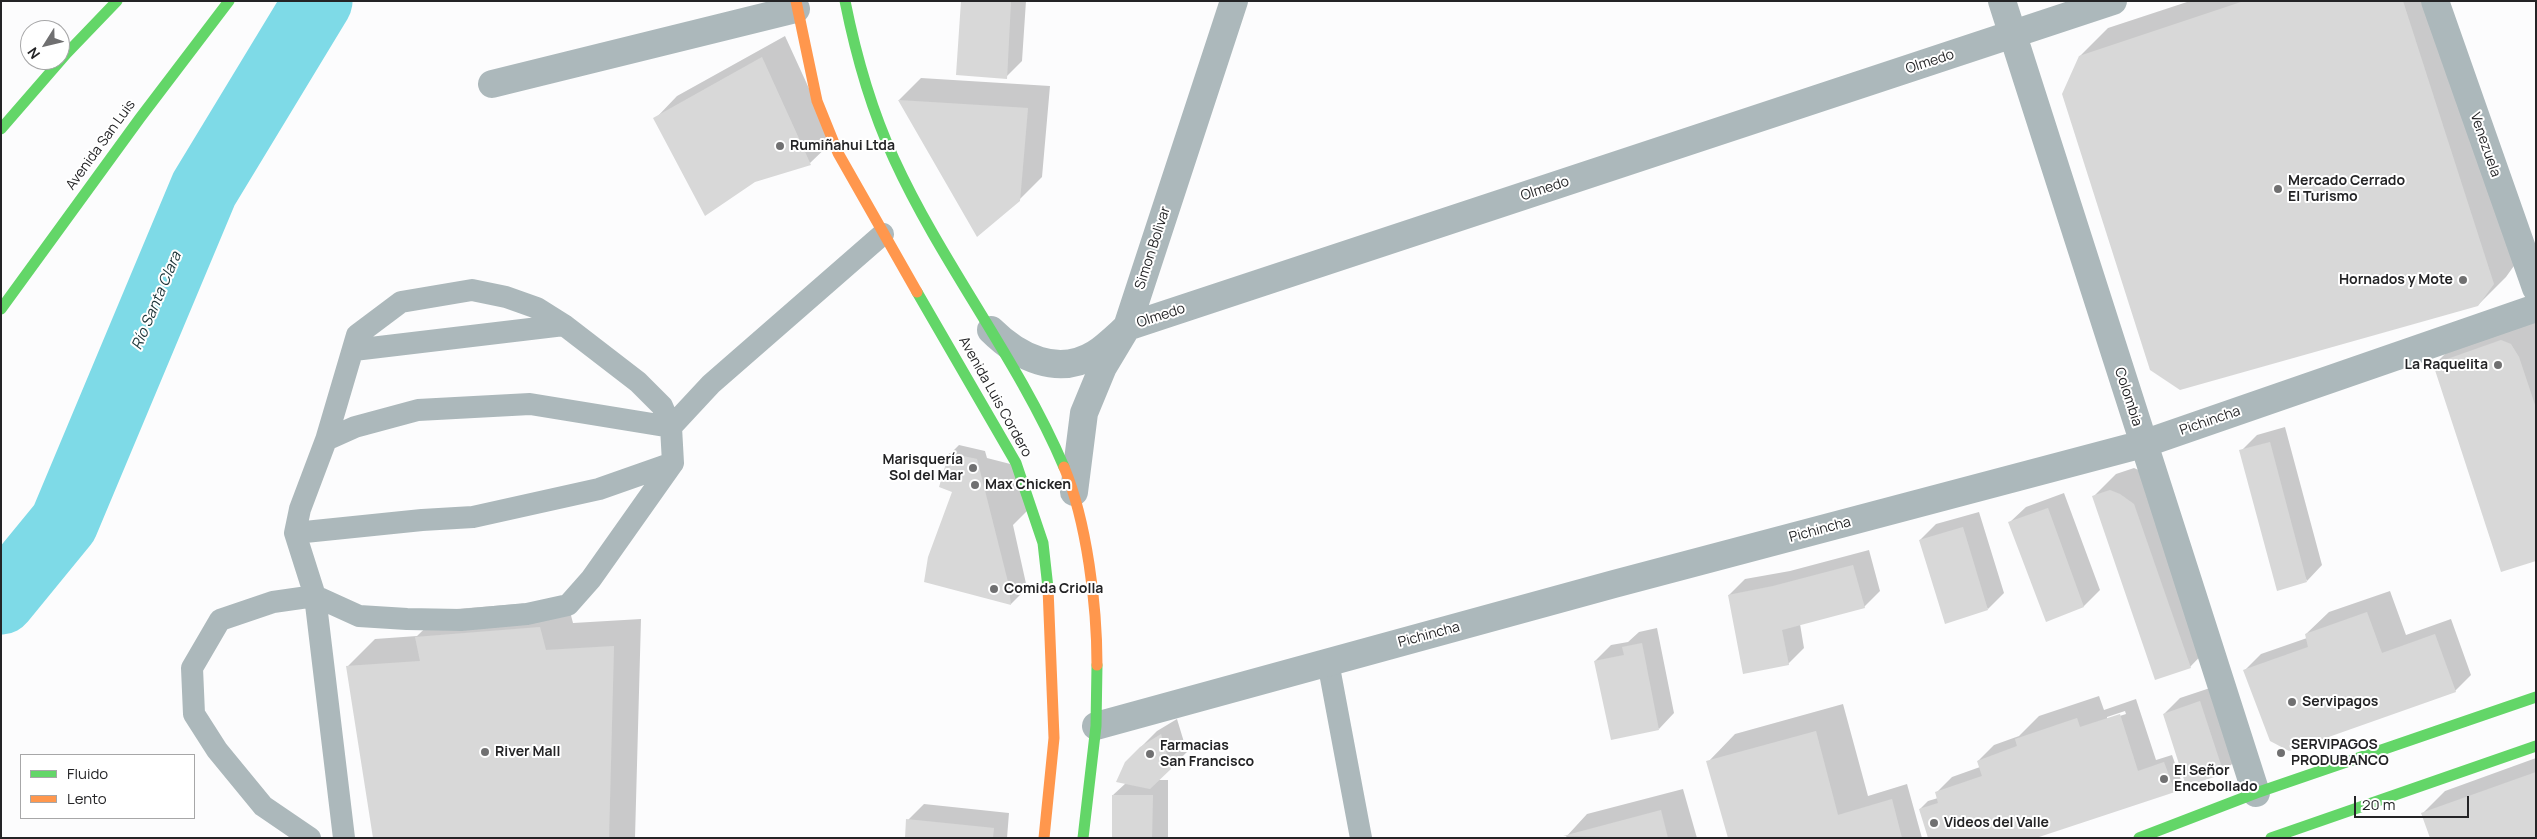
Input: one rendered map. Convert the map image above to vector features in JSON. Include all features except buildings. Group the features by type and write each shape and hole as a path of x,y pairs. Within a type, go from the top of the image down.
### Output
{"main road":[{"path":"1,129 67,53 116,1"},
{"name":"Avenida San Luis","path":"3,306 140,118 229,1"},
{"name":"Avenida Luis Cordero","path":"845,1 856,56 876,116 894,159 917,206 991,330 1052,440 1074,492 1083,534 1097,630 1096,726 1083,838"},
{"name":"Avenida Luis Cordero","path":"796,5 817,101 838,152 883,234 984,404 1016,462 1043,543 1050,612 1054,738 1044,838"},
{"path":"1,284 3,306"},
{"path":"2139,838 2256,793 2536,697"},
{"path":"2271,838 2536,746"}],"street":[{"name":"Simon Bolìvar","path":"1074,492 1080,438 1087,405 1103,367 1128,327 1234,1"},
{"name":"Colombia","path":"2002,1 2256,793"},
{"name":"Olmedo","path":"991,330 1008,346 1028,358 1051,364 1074,363 1094,354 1128,327 2113,1"},
{"name":"Venezuela","path":"2435,1 2536,288"},
{"path":"492,84 796,5"},
{"name":"Pichincha","path":"1096,726 1614,584 2143,444 2536,308"}],"lane":[{"path":"671,427 711,384 883,234"},
{"path":"310,838 263,806 217,750 194,714 192,668 220,620 273,602 315,596 359,616 407,619 461,620 528,614 568,605 591,579 673,463 671,427 662,406 638,382 537,308 506,297 472,290 401,302 357,335 326,440 300,509 295,533 315,596 344,838"},
{"path":"354,350 564,326"},
{"path":"326,440 355,427 418,410 530,404 671,427"},
{"path":"295,533 422,520 473,517 599,489 673,463"},
{"path":"1328,662 1361,838"}],"waterway":[{"name":"Río Santa Clara","path":"1,600 64,523 204,189 318,1"}],"traffic: fast":[{"path":"1,129 67,53 117,1"},
{"path":"1,309 140,118 229,1"},
{"path":"845,1 865,82 878,121 894,159 913,199 1025,388 1064,467"},
{"path":"917,292 1016,463 1043,543 1048,588"},
{"path":"1083,838 1096,726 1097,665"},
{"path":"2139,838 2256,793 2536,697"},
{"path":"2271,838 2536,746"}],"traffic: slow":[{"path":"796,1 817,101 838,153 917,292"},
{"path":"1064,467 1085,538 1093,591 1097,665"},
{"path":"1044,838 1054,738 1048,588"}],"place":[{"name":"Rumiñahui Ltda","path":"780,146"},
{"name":"Mercado Cerrado El Turismo","path":"2278,189"},
{"name":"Hornados y Mote","path":"2463,280"},
{"name":"La Raquelita","path":"2498,365"},
{"name":"Marisquería Sol del Mar","path":"973,468"},
{"name":"Max Chicken","path":"975,485"},
{"name":"Comida Criolla","path":"994,589"},
{"name":"Servipagos","path":"2292,702"},
{"name":"River Mall","path":"485,752"},
{"name":"SERVIPAGOS PRODUBANCO","path":"2281,753"},
{"name":"Farmacias San Francisco","path":"1150,754"},
{"name":"El Señor Encebollado","path":"2164,779"},
{"name":"Videos del Valle","path":"1934,823"}]}
